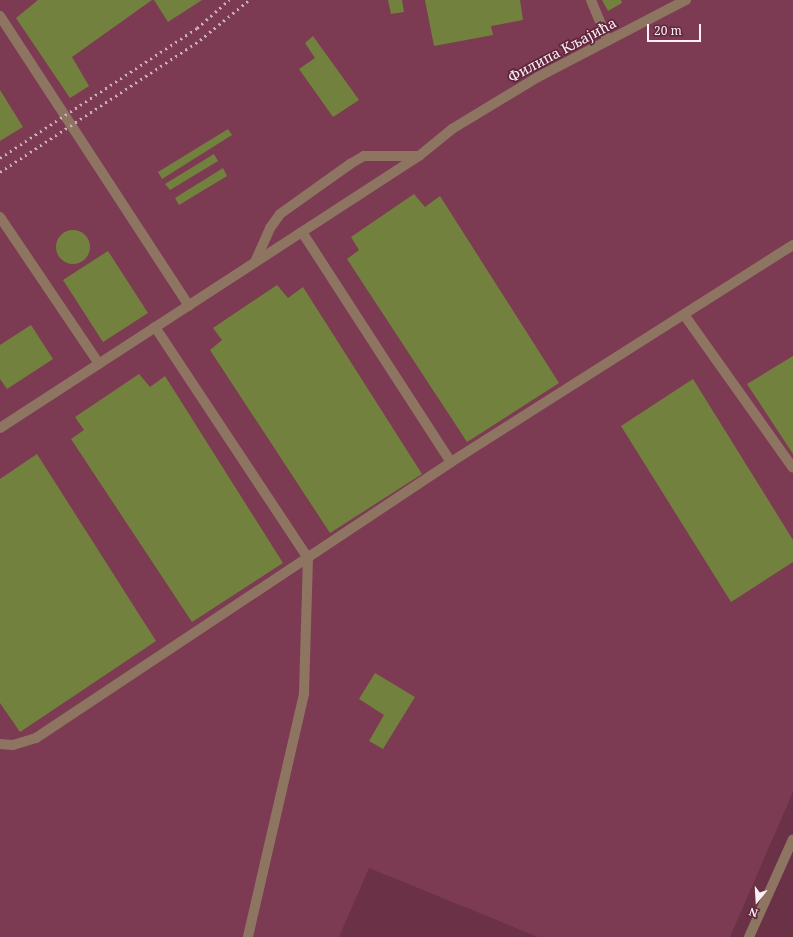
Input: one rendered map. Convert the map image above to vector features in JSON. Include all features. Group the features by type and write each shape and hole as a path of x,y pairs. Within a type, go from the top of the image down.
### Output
{"street":[{"path":"591,0 608,41"},
{"name":"Филипа Кљајића","path":"0,428 419,156 452,129 538,77 686,0"},
{"path":"0,16 189,306"},
{"path":"255,263 270,228 280,214 350,164 364,156 419,156"},
{"path":"0,217 99,364"},
{"path":"302,232 451,462"},
{"path":"0,744 14,745 36,738 451,462 685,316 793,245"},
{"path":"685,316 793,468"},
{"path":"156,327 308,558 304,694 248,937"},
{"path":"749,937 793,839"}],"shaded area":[{"path":"0,0 793,0 793,792 730,937 538,937 369,868 339,937 0,937"}],"building":[{"path":"38,0 152,0 72,57 89,86 70,98 16,18"},
{"path":"154,0 202,0 168,22"},
{"path":"388,0 402,0 404,12 391,14"},
{"path":"425,0 520,0 523,20 491,26 493,35 434,46"},
{"path":"602,0 621,0 622,3 608,11"},
{"path":"313,36 359,100 333,117 299,69 315,58 305,43"},
{"path":"0,90 23,127 0,141"},
{"path":"228,129 232,135 162,179 158,172"},
{"path":"214,154 218,161 170,190 165,184"},
{"path":"223,168 227,176 179,205 175,198"},
{"path":"414,194 425,207 440,196 559,383 467,442 347,259 359,250 351,237"},
{"path":"76,230 85,235 89,240 89,254 85,259 80,263 70,264 66,263 57,254 56,244 57,240 66,231"},
{"path":"108,251 148,313 103,342 63,280"},
{"path":"277,285 288,298 303,287 422,474 330,533 210,350 222,340 213,328"},
{"path":"31,325 53,359 7,389 0,379 0,345"},
{"path":"793,356 793,454 747,384"},
{"path":"139,374 150,387 165,376 283,563 192,622 71,439 84,430 75,417"},
{"path":"693,379 793,540 793,562 731,602 621,426"},
{"path":"37,454 156,641 20,732 0,703 0,479"},
{"path":"375,673 415,697 383,749 369,741 384,715 359,699"}],"railway":[{"path":"0,158 197,28 229,0"},
{"path":"0,172 200,40 249,0"}]}
